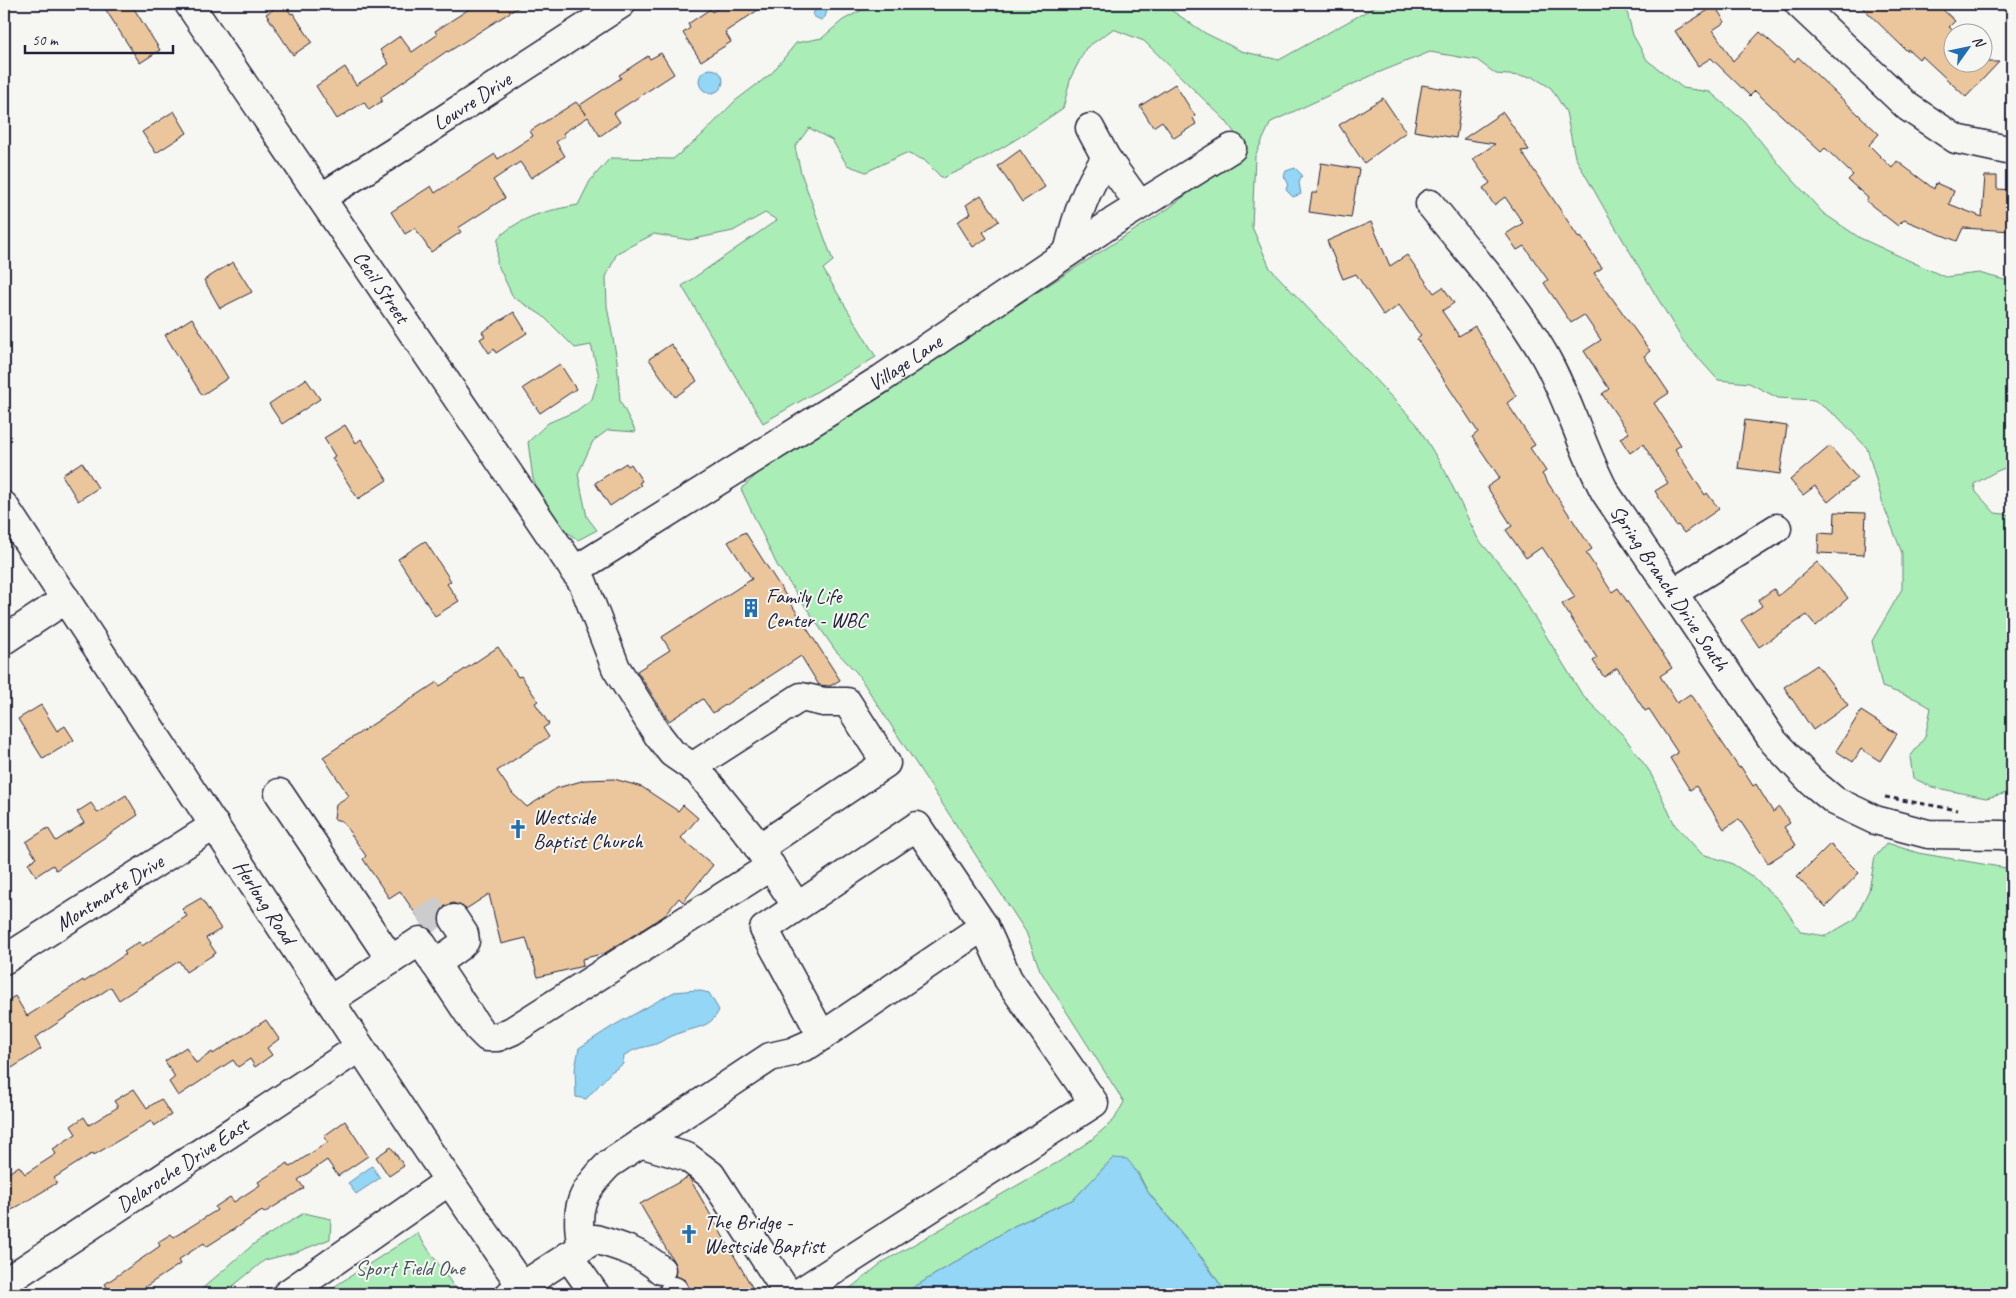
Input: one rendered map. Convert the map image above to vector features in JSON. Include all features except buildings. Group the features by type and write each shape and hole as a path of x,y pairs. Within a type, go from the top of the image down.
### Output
{"street":[{"name":"Cecil Street","path":"189,4 322,197 586,589 616,668 672,753 698,771 765,857 796,905"},
{"name":"Louvre Drive","path":"322,197 621,4"},
{"path":"1799,4 1908,107 1956,139 2012,151"},
{"path":"1090,128 1106,158 1140,205"},
{"name":"Village Lane","path":"574,571 880,378 1068,252 1232,148"},
{"path":"1068,252 1079,208 1091,182 1106,158"},
{"name":"Spring Branch Drive South","path":"1430,204 1524,322 1539,346 1560,388 1587,459 1605,492 1774,742 1812,782 1835,801 1875,820 1928,834 2002,835 2012,837"},
{"name":"Herlong Road","path":"4,506 449,1181 520,1292"},
{"path":"1673,593 1776,528"},
{"path":"4,640 66,599"},
{"path":"330,1000 391,960 420,932 435,964 478,1028 487,1037 498,1037 519,1026 765,857 886,763 848,702 824,702 801,697 692,766"},
{"path":"279,793 391,960"},
{"name":"Montmarte Drive","path":"4,960 215,825"},
{"path":"797,1294 1094,1103 1008,979 984,926 917,826 796,905 764,929 822,1036"},
{"path":"435,964 465,941 464,934 454,918"},
{"path":"595,1294 575,1251 582,1199 595,1178 609,1164 770,1057 792,1052 822,1036 984,926"},
{"name":"Delaroche Drive East","path":"4,1283 265,1112 360,1047"},
{"path":"640,1143 687,1157 711,1175 788,1294"},
{"path":"287,1294 449,1181"},
{"path":"520,1292 595,1238 628,1249 652,1262 670,1285"}],"green space":[{"path":"873,4 1162,4 1205,33 1241,51 1279,60 1380,4 1625,4 1633,35 1647,60 1683,88 1710,92 1744,121 1784,170 1823,213 1860,238 1945,277 1979,273 2012,282 2012,465 1974,484 1976,492 1995,513 2012,515 2012,792 1986,798 1932,787 1913,778 1910,757 1925,737 1931,708 1916,699 1882,687 1872,641 1902,589 1902,553 1883,504 1867,448 1839,418 1814,400 1778,398 1749,383 1718,380 1683,341 1575,157 1566,112 1551,88 1533,77 1496,74 1477,60 1430,52 1375,74 1271,122 1255,156 1252,227 1270,268 1416,423 1445,471 1478,539 1508,574 1583,696 1623,735 1650,772 1675,825 1702,854 1731,863 1750,875 1779,900 1801,932 1826,936 1855,919 1869,890 1875,857 1887,843 1918,853 2012,869 2012,1294 1223,1294 1225,1292 1207,1264 1148,1192 1137,1171 1113,1158 1074,1199 1014,1226 903,1294 843,1294 883,1262 1060,1161 1091,1140 1114,1120 1124,1102 1040,970 1026,932 857,673 835,650 777,565 741,489 767,465 1169,208 1231,160 1242,143 1226,121 1144,41 1113,29 1086,48 1071,77 1063,108 1004,146 942,178 924,160 906,153 866,172 847,165 832,140 809,128 795,147 801,173 833,261 823,269 876,357 763,423 682,286 777,220 765,213 733,231 689,240 654,234 617,253 606,277 607,306 617,360 620,401 636,432 608,430 593,441 578,474 587,517 597,530 578,540 555,523 533,479 528,442 548,423 576,411 592,399 599,376 591,345 575,348 543,316 513,297 497,263 498,238 507,230 535,215 578,205 590,181 610,158 673,159 701,136 735,101 772,73 796,43 822,38 843,20"},
{"path":"304,1213 331,1219 330,1239 297,1252 265,1260 223,1294 196,1294 255,1243"},
{"name":"Sport Field One","path":"417,1233 459,1294 323,1294"}],"water":[{"path":"816,4 829,4 825,17 821,20 813,16"},
{"path":"711,69 720,72 723,81 720,90 711,93 702,90 699,81 702,72"},
{"path":"1295,168 1302,175 1299,183 1301,194 1293,197 1286,190 1288,183 1284,176 1286,171"},
{"path":"696,990 709,993 719,1010 711,1021 656,1044 636,1049 624,1056 623,1064 611,1072 586,1099 576,1097 575,1069 579,1048 613,1026 674,992"},
{"path":"1113,1158 1127,1159 1150,1195 1216,1279 1225,1292 1223,1294 903,1294 1014,1226 1074,1199"},
{"path":"372,1166 380,1178 356,1194 348,1183"}],"tunnel":[{"path":"421,923 447,907 454,919"}],"place":[{"name":"Family Life Center - WBC","path":"751,608"},
{"name":"Westside Baptist Church","path":"518,829"},
{"name":"The Bridge - Westside Baptist","path":"689,1234"}]}
